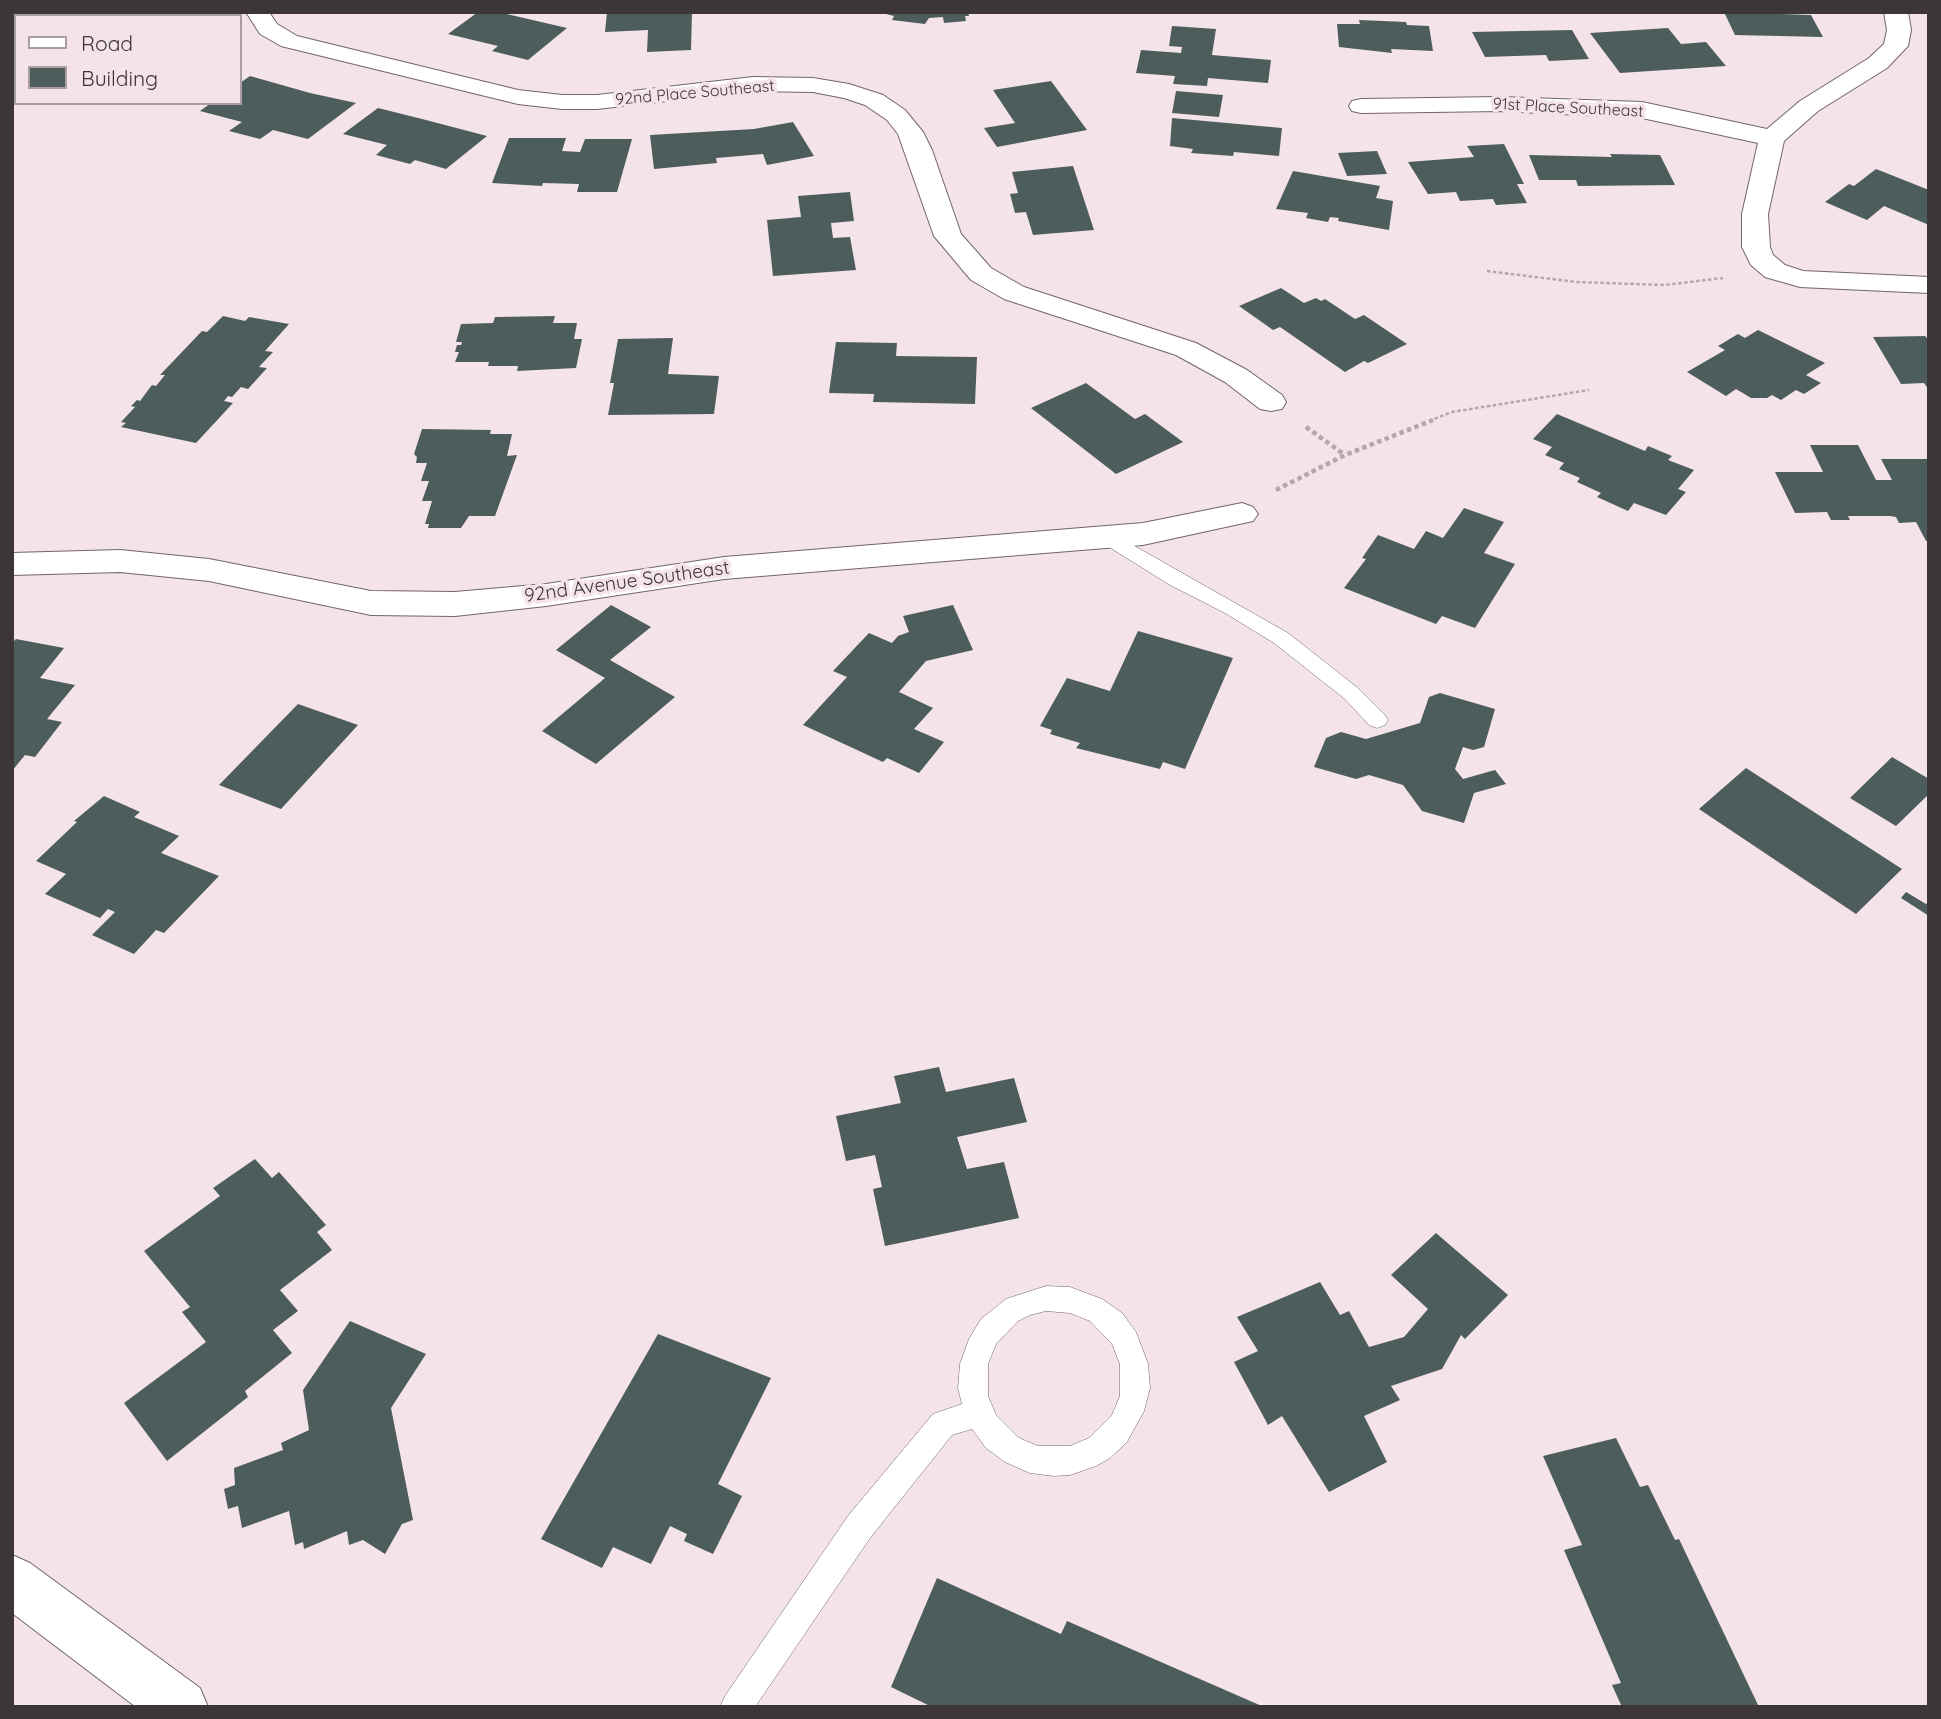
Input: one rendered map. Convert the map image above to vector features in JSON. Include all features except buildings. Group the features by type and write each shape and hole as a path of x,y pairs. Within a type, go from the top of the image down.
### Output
{"street":[{"name":"92nd Place Southeast","path":"257,12 268,29 289,41 518,97 562,102 597,102 753,84 813,85 849,91 874,100 910,132 919,150 948,236 981,274 1014,293 1186,349 1236,376 1271,402"},
{"path":"1896,12 1899,30 1896,46 1878,63 1809,106 1772,138 1755,214 1756,247 1761,259 1775,271 1800,279 1929,285"},
{"name":"91st Place Southeast","path":"1361,106 1500,104 1642,110 1772,138"},
{"name":"92nd Avenue Southeast","path":"12,564 120,561 209,570 371,603 407,606 546,595 724,568 1143,534 1242,514"},
{"path":"12,1581 181,1707"}],"lane":[{"path":"1108,537 1177,580 1232,608 1281,638 1352,694 1377,719"},
{"path":"1059,1299 1086,1306 1110,1321 1129,1344 1138,1371 1136,1399 1126,1425 1106,1446 1080,1458 1049,1461 1021,1453 996,1437 978,1413 970,1384 974,1357 985,1332 1005,1313 1030,1301 1059,1299"},
{"path":"736,1707 859,1527 943,1424 978,1413"}],"path":[{"path":"1488,271 1576,282 1665,285 1775,271"},
{"path":"1242,514 1289,482 1452,412 1589,390"}]}
